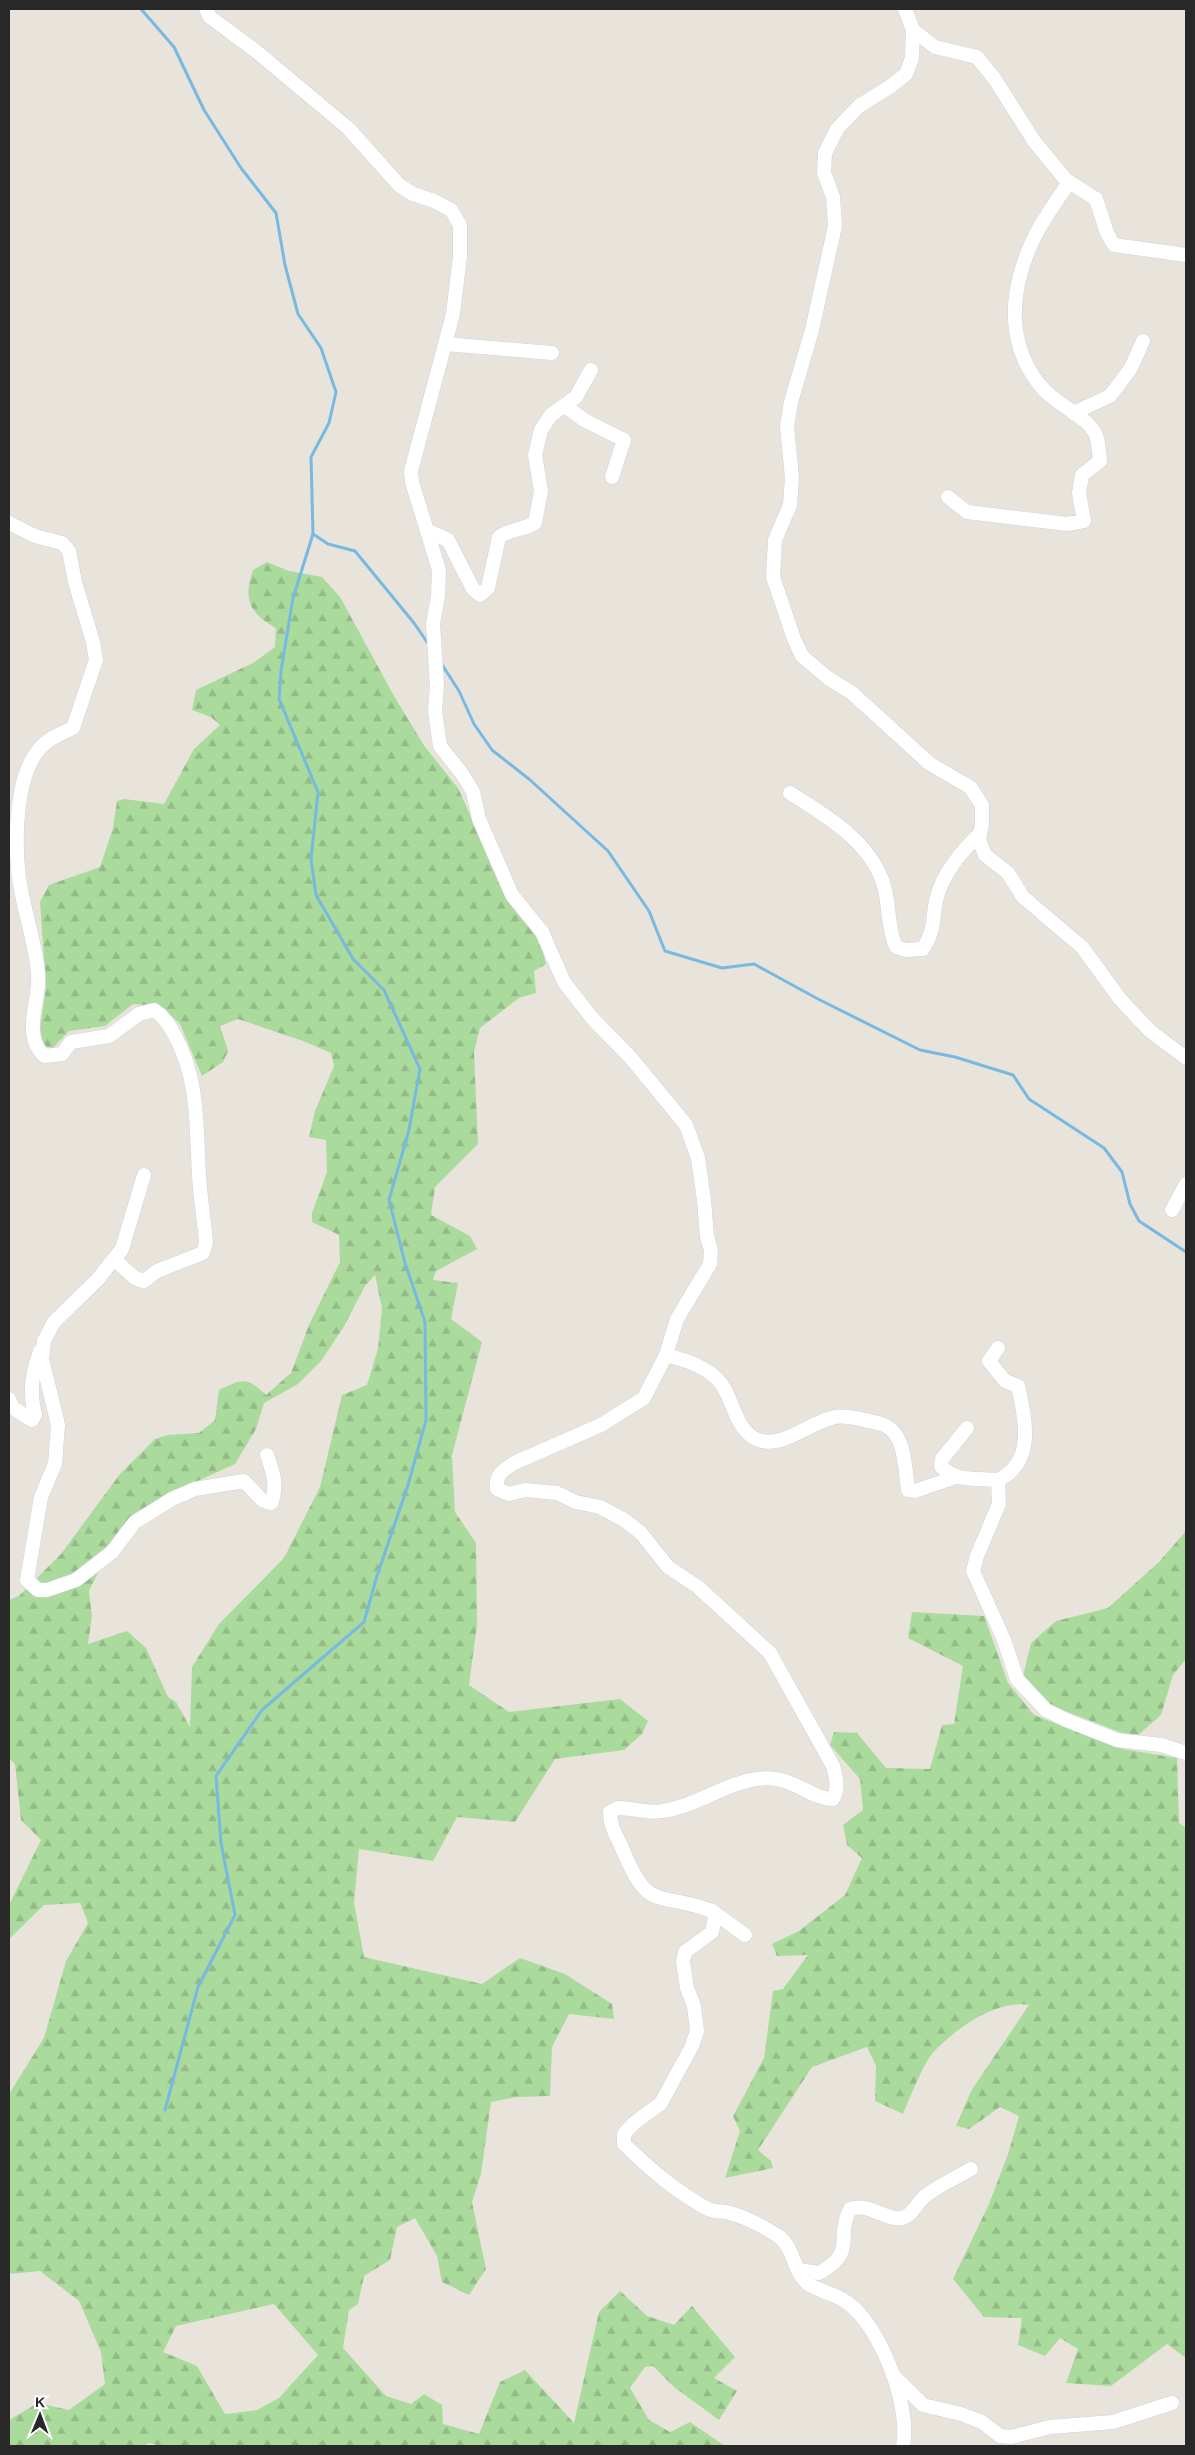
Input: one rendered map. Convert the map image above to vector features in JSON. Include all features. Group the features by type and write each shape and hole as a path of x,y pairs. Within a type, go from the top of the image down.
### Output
{"street":[{"path":"206,9 210,17 257,52 348,128 399,185 413,194 434,201 450,210 460,225 460,256 454,314 411,471 412,482 439,570 438,596 433,624 437,685 435,712 440,746 463,775 473,792 479,819 512,895 542,932 564,982 592,1018 631,1058 686,1125 696,1150 704,1200 710,1264 677,1319 666,1355 644,1398 601,1425 514,1463 501,1472 496,1480 497,1490 509,1494 525,1490 546,1490 576,1502 600,1507 626,1521 641,1533 668,1567 698,1587 770,1653 833,1766 837,1787 833,1799 823,1797 785,1779 757,1779 722,1789 668,1810 645,1811 618,1808 610,1812 612,1827 640,1886 652,1895 666,1901 697,1905 712,1911 745,1935"},
{"path":"905,9 913,30 912,58 906,74 859,106 837,129 825,153 824,173 832,197 836,226 812,330 788,418 787,426 792,478 790,505 774,540 773,578 794,640 802,656 828,678 852,693 930,764 970,787 982,805 979,840 985,855 1008,873 1023,897 1082,947 1120,999 1150,1031 1186,1058"},
{"path":"913,30 935,47 977,58 994,78 1034,141 1069,182 1096,199 1107,233 1114,245 1186,255"},
{"path":"948,497 967,512 1068,524 1084,521 1079,493 1082,475 1100,461 1095,434 1073,413 1045,391 1023,360 1014,327 1018,280 1033,239 1069,182"},
{"path":"1073,413 1110,396 1131,368 1143,342"},
{"path":"446,344 552,353"},
{"path":"428,531 448,540 473,589 480,595 488,588 499,537 509,530 522,530 535,523 541,491 535,455 541,430 552,415 576,397 591,370"},
{"path":"565,406 584,420 624,440 612,477"},
{"path":"9,523 35,536 62,544 69,551 79,601 93,642 96,660 73,728 55,736 40,748 30,764 22,786 18,833 18,869 32,930 39,974 33,1021 33,1041 44,1056 62,1054 71,1042 108,1036 139,1014 154,1010 164,1016 184,1052 190,1070 196,1115 198,1174 206,1242 203,1253 157,1271 144,1281 135,1278 115,1260"},
{"path":"790,793 809,804 850,835 876,863 885,887 892,937 896,946 906,950 923,949 934,925 936,902 941,884 967,845 980,834"},
{"path":"9,1399 13,1408 32,1420 35,1415 30,1398 32,1373 44,1341 54,1322 115,1260 122,1249 144,1175"},
{"path":"1172,1210 1186,1184"},
{"path":"44,1341 42,1359 58,1425 55,1464 41,1497 35,1543 28,1569 27,1580 38,1590 47,1590 76,1580 112,1552 135,1522 172,1499 195,1489 244,1481 262,1500 271,1503 275,1493 275,1478 267,1455"},
{"path":"967,1428 942,1459 941,1466 948,1474 956,1477 998,1480 1009,1475 1023,1452 1026,1424 1018,1386 1005,1381 989,1362 998,1348"},
{"path":"666,1355 684,1360 706,1370 722,1384 732,1410 745,1428 756,1438 770,1442 790,1436 816,1422 836,1416 856,1418 885,1425 894,1433 900,1444 908,1490 916,1491 956,1477"},
{"path":"998,1480 999,1504 977,1556 973,1571 1004,1640 1017,1679 1046,1710 1066,1720 1117,1740 1161,1745 1186,1752"},
{"path":"712,1911 714,1926 712,1932 686,1952 683,1962 687,1988 694,2006 697,2031 692,2046 661,2103 634,2123 624,2134 624,2144 664,2182 710,2210 729,2213 758,2224 780,2238 808,2284 849,2303 871,2329 887,2355 904,2418 906,2434 904,2446"},
{"path":"798,2270 819,2273 839,2258 845,2238 845,2218 850,2209 860,2207 901,2218 910,2214 914,2206 926,2195 971,2169"},
{"path":"892,2375 923,2406 961,2414 982,2422 1000,2436 1011,2437 1050,2427 1113,2422 1172,2403"}],"green space":[{"path":"267,562 289,571 322,577 340,597 394,696 425,747 458,788 511,905 539,937 546,964 534,971 536,993 519,998 480,1028 474,1052 478,1144 435,1187 431,1215 470,1236 477,1249 436,1271 433,1280 458,1283 451,1319 482,1342 452,1455 455,1512 476,1543 477,1625 469,1685 509,1712 620,1699 648,1721 642,1734 624,1750 555,1759 515,1822 457,1817 433,1861 359,1849 354,1903 364,1957 482,1984 520,1958 565,1974 612,2004 614,2019 569,2014 552,2047 550,2096 517,2097 491,2102 481,2174 472,2202 486,2269 469,2295 442,2282 437,2256 415,2218 397,2227 390,2260 364,2276 358,2304 349,2310 343,2348 386,2396 411,2404 424,2394 442,2405 443,2424 479,2434 500,2382 525,2370 574,2423 599,2312 620,2291 647,2316 674,2325 692,2306 735,2357 714,2378 737,2391 719,2420 674,2387 653,2366 645,2367 630,2388 649,2420 670,2432 690,2422 725,2446 162,2446 148,2443 146,2446 9,2446 9,2420 38,2403 69,2410 105,2384 101,2352 79,2301 40,2271 9,2274 9,2094 44,2038 66,1961 88,1923 80,1903 44,1905 9,1939 9,1905 41,1840 21,1820 15,1764 9,1758 9,1600 19,1596 61,1554 120,1474 155,1439 168,1435 199,1433 215,1420 219,1390 233,1383 248,1382 266,1395 291,1373 309,1325 340,1262 339,1235 312,1222 312,1213 327,1172 326,1140 309,1137 315,1111 334,1066 331,1053 303,1041 238,1019 220,1026 228,1051 223,1062 202,1076 180,1024 160,1006 133,1004 105,1026 69,1031 53,1048 43,1046 40,1028 46,988 40,902 49,885 100,867 113,828 117,801 124,799 164,804 194,749 220,725 211,717 192,710 196,690 253,663 275,647 276,628 254,611 249,597 250,580 253,570","holes":["375,1275 382,1308 378,1349 367,1385 342,1395 320,1487 284,1558 219,1624 192,1667 190,1727 176,1702 168,1697 146,1648 127,1631 88,1644 92,1616 89,1591 119,1530 135,1514 171,1493 235,1464 256,1429 264,1403 298,1384 321,1361 343,1328 365,1286","274,2304 318,2355 279,2398 257,2410 225,2414 197,2366 163,2352 176,2326"]},
{"path":"1186,1531 1186,1659 1173,1675 1161,1715 1135,1738 1047,1704 1023,1676 1031,1643 1056,1621 1108,1608 1159,1562"},
{"path":"912,1612 984,1616 1008,1683 1034,1715 1123,1749 1177,1758 1179,1823 1186,1828 1186,2358 1167,2344 1111,2386 1066,2383 1078,2349 1060,2338 1045,2356 1018,2345 1022,2318 984,2317 953,2279 989,2204 1008,2154 1019,2116 1000,2107 969,2129 956,2126 971,2091 1029,2005 1017,2004 990,2012 976,2018 952,2035 928,2059 903,2114 875,2101 876,2066 867,2047 812,2067 758,2150 771,2161 773,2168 725,2178 740,2131 733,2116 764,2058 773,1991 783,1989 808,1955 777,1956 772,1944 799,1931 845,1895 862,1858 847,1845 843,1825 863,1810 860,1779 830,1745 834,1732 857,1733 886,1768 930,1769 942,1725 954,1724 963,1666 908,1638"}],"waterway":[{"path":"141,9 174,47 204,110 241,168 276,213 285,265 298,314 321,348 336,392 329,423 311,457 313,534 328,544 355,551 414,623 429,645"},
{"path":"165,2110 198,1987 235,1915 221,1843 216,1776 262,1710 364,1622 377,1576 408,1485 426,1420 425,1322 405,1263 389,1200 409,1130 420,1069 384,990 353,959 316,895 311,859 318,792 279,699 281,671 293,598 313,534"},
{"path":"441,663 459,691 474,724 492,750 529,779 608,851 649,911 665,951 722,968 754,964 818,999 920,1050 955,1057 1013,1075 1029,1099 1104,1148 1122,1172 1130,1204 1139,1221 1186,1252"}]}
